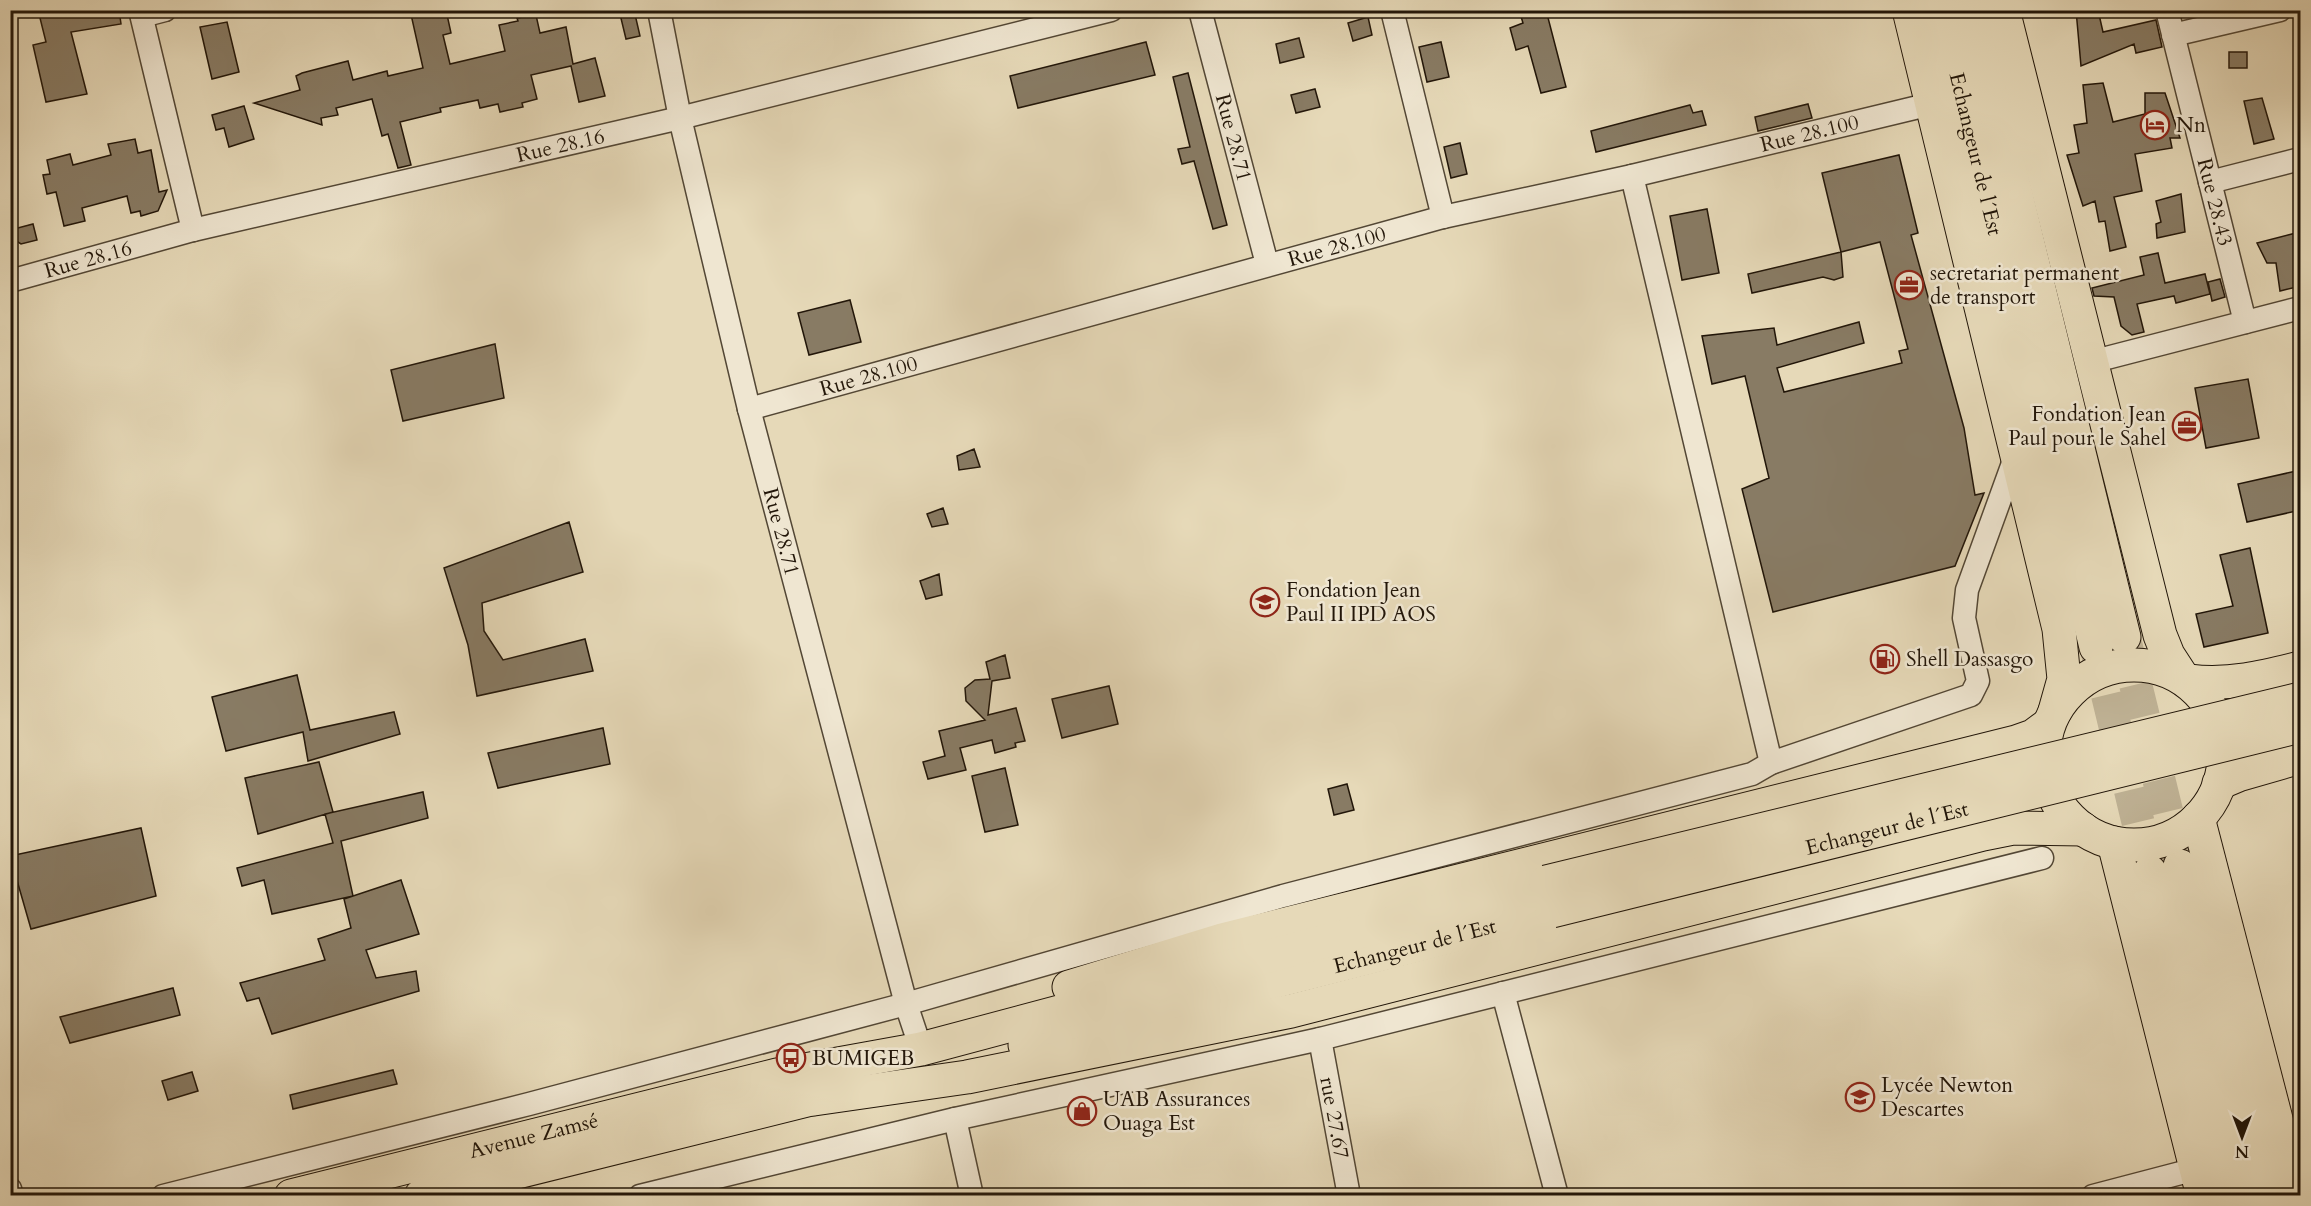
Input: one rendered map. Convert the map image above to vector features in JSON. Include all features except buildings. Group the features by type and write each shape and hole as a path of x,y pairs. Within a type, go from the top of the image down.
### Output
{"main road":[{"path":"1909,10 2017,453 2063,657 2064,680 2043,750 2049,786 2057,803 2083,829 2114,843 2144,844 2173,836 2198,818 2214,796 2219,783 2223,768 2222,737 2211,708 2168,655 2160,635 2003,10"},
{"name":"Echangeur de l´Est","path":"1941,10 2110,642 1971,10"},
{"path":"921,1049 1037,996 1222,940 2016,742 2032,736 2051,718 2076,686 2105,670 2138,665 2209,684 2301,668"},
{"name":"Echangeur de l´Est","path":"779,1090 814,1099 1549,896 2301,699"},
{"name":"Echangeur de l´Est","path":"779,1090 921,1049 1549,896 2301,726"},
{"path":"2219,783 2238,775 2301,757"},
{"path":"2198,818 2296,1196"},
{"path":"814,1099 966,1077 1291,1011 1983,834 2013,828 2083,829"},
{"path":"2114,843 2200,1182"},
{"path":"2232,1196 2165,869 2264,1196"},
{"name":"Avenue Zamsé","path":"291,1196 779,1090"},
{"name":"Avenue Zamsé","path":"421,1196 779,1090"}],"street":[{"path":"165,10 141,13 193,230"},
{"name":"Rue 28.71","path":"659,10 680,118 749,409 906,1004 921,1049"},
{"name":"Rue 28.16","path":"10,281 193,230 680,118 1111,10"},
{"name":"Rue 28.71","path":"1200,10 1267,264"},
{"path":"1392,10 1443,217"},
{"name":"Rue 28.43","path":"2167,10 2245,322"},
{"path":"2173,35 2280,10"},
{"name":"Rue 28.100","path":"749,409 1443,217 1632,176 1931,104"},
{"path":"2210,182 2301,159"},
{"path":"1632,176 1771,762"},
{"path":"2091,362 2301,308"},
{"path":"163,1196 518,1107 906,1004 1283,896 1752,774 1771,762 1971,695 1978,681 1964,618 1967,590 2017,453"},
{"path":"640,1196 956,1119 1320,1039 2042,858"},
{"path":"1503,993 1557,1196"},
{"name":"rue 27.67","path":"1320,1039 1349,1196"},
{"path":"956,1119 972,1196"},
{"path":"2093,1196 2200,1182"},
{"path":"10,1188 12,1196"}],"tunnel":[{"path":"2124,637 2180,866"},
{"path":"2096,647 2150,872"}],"place":[{"name":"Nn","path":"2155,125"},
{"name":"secretariat permanent de transport","path":"1909,285"},
{"name":"Fondation Jean Paul pour le Sahel","path":"2187,426"},
{"name":"Fondation Jean Paul II IPD AOS","path":"1265,602"},
{"name":"Shell Dassasgo","path":"1885,659"},
{"name":"BUMIGEB","path":"791,1058"},
{"name":"Lycée Newton Descartes","path":"1860,1097"},
{"name":"UAB Assurances Ouaga Est","path":"1082,1111"}]}
